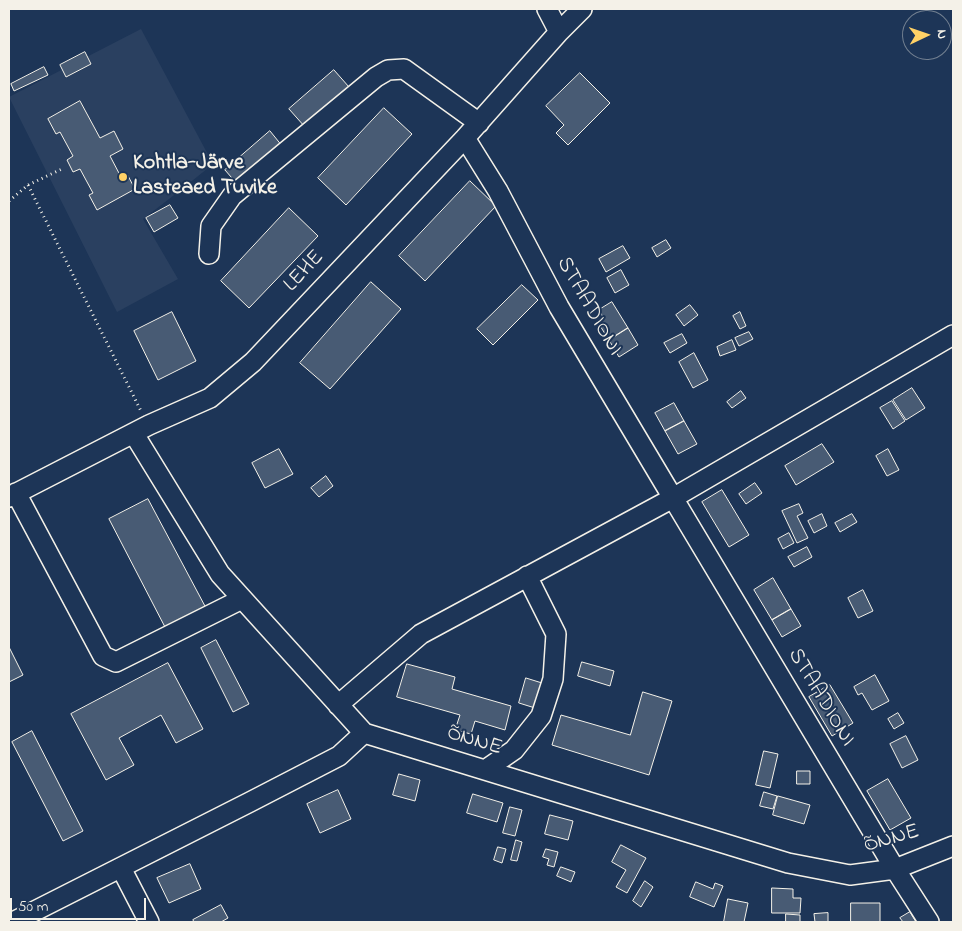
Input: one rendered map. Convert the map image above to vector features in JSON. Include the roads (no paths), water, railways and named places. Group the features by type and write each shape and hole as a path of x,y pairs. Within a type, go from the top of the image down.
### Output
{"street":[{"path":"546,9 559,32"},
{"name":"LEHE","path":"12,495 141,430 210,398 254,362 479,123 559,32 582,9"},
{"path":"208,254 211,226 232,196 388,70 404,69 479,123"},
{"name":"STAADIONI","path":"465,138 498,191 559,308 895,869 929,922"},
{"path":"338,705 421,634 673,498 953,335"},
{"path":"13,922 339,756 364,733 220,574 141,430"},
{"path":"12,495 103,656 116,662 242,599"},
{"path":"485,770 514,750 542,716 553,679 556,634 528,576"},
{"name":"ÕNNE","path":"364,733 788,863 850,875 895,869 953,846"},
{"path":"121,868 149,922"}],"place":[{"name":"Kohtla-Järve Lasteaed Tuvike","path":"123,177"}]}
